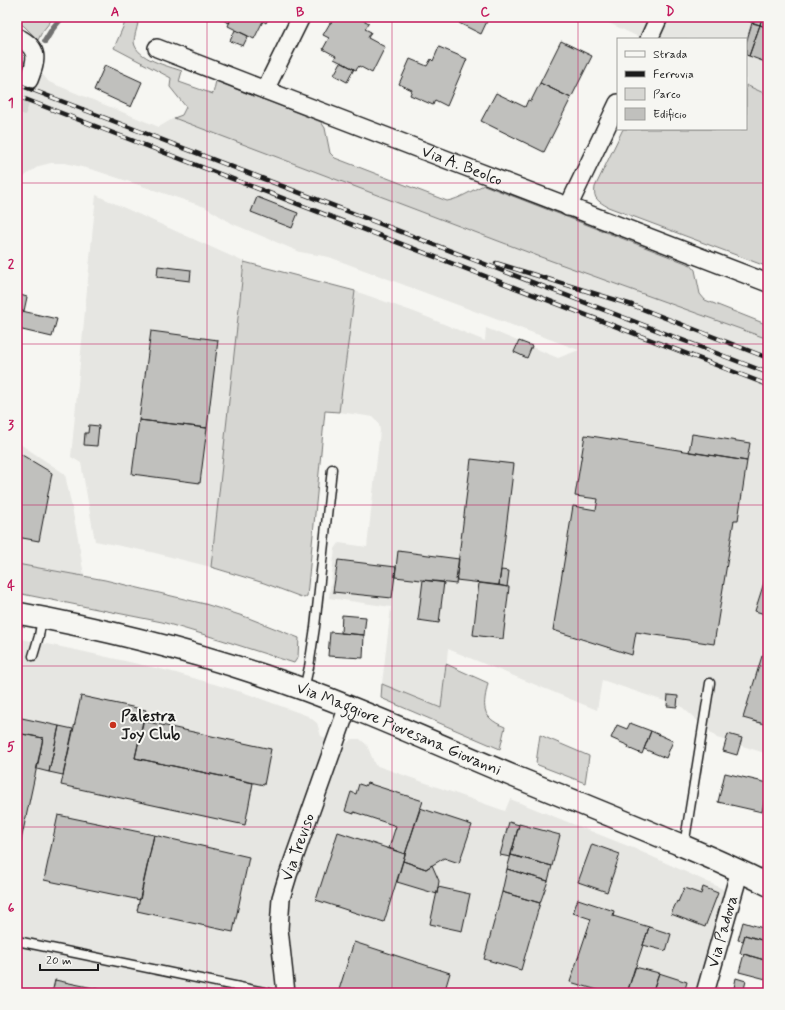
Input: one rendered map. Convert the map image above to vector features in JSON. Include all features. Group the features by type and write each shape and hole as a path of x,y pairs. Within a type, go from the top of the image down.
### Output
{"street":[{"path":"265,90 301,17"},
{"path":"648,38 659,17"},
{"path":"17,37 31,46 34,52 35,60 29,80"},
{"name":"Via A. Beolco","path":"157,48 768,283"},
{"path":"568,207 617,105"},
{"name":"Via Maggiore Piovesana Giovanni","path":"17,613 93,627 259,674 304,690 348,706 584,804 740,870 768,885"},
{"name":"Via Treviso","path":"286,993 279,929 281,898 348,706"},
{"name":"Via Padova","path":"705,993 740,870"}],"lane":[{"path":"304,690 309,667 332,469"},
{"path":"34,656 42,617"},
{"path":"684,847 710,683"},
{"path":"17,941 269,993"}],"shaded area":[{"path":"596,17 768,17 768,95 747,85 747,38 641,38"},
{"path":"17,66 43,75 49,82 159,127 174,118 538,256 768,339 768,754 717,738 682,707 602,680 597,710 448,649 442,708 382,684 391,607 329,598 335,549 339,543 367,547 380,431 377,421 373,417 339,412 355,291 417,313 485,341 486,328 558,358 579,350 329,257 300,252 233,224 205,207 94,170 65,163 51,163 39,166 18,182 17,144 19,141 17,140"},
{"path":"96,195 244,262 211,567 151,552 95,541 81,463 71,457"},
{"path":"17,442 65,474 84,576 17,564"},
{"path":"17,638 169,671 245,693 308,716 317,723 321,736 343,746 352,739 360,739 367,745 375,765 505,811 510,799 633,848 734,894 705,993 17,993"}],"green space":[{"path":"17,17 54,17 42,32 38,40 24,26 17,22"},
{"path":"127,18 138,23 134,42 140,53 161,64 182,71 179,82 213,94 216,81 321,122 325,128 330,153 335,158 447,201 484,185 691,265 695,270 700,294 705,300 768,325 768,339 538,256 174,118 182,115 186,107 170,87 171,78 114,48"},
{"path":"17,53 23,60 24,68 17,66"},
{"path":"747,85 768,95 768,267 608,207 597,199 595,187 623,130 747,130"},
{"path":"244,262 355,291 339,412 325,411 307,596 304,598 264,583 211,567"},
{"path":"17,564 105,580 205,604 246,617 299,638 298,657 294,663 162,622 17,593"},
{"path":"446,664 488,683 485,698 485,710 491,719 505,727 500,749 381,698 382,684 441,708"},
{"path":"540,735 589,756 585,783 536,763"}],"building":[{"path":"217,17 232,17 229,23"},
{"path":"232,17 269,17 266,23 263,21 254,39 228,26"},
{"path":"334,17 357,17 369,23 365,29 371,32 368,38 385,47 372,73 359,66 356,70 334,59 336,56 323,49 329,38 323,35"},
{"path":"462,17 489,17 481,34 459,23"},
{"path":"737,17 762,17 760,25"},
{"path":"762,17 768,17 768,28 760,25"},
{"path":"752,23 760,25 749,56 747,55 747,40"},
{"path":"760,25 768,28 768,63 749,56"},
{"path":"235,30 248,36 243,46 230,41"},
{"path":"561,41 592,56 571,98 540,83"},
{"path":"439,47 467,59 447,106 435,100 433,105 410,95 412,90 399,84 410,59 427,66 431,59 433,61"},
{"path":"341,62 354,69 347,82 334,75"},
{"path":"105,65 142,82 131,107 94,90"},
{"path":"540,83 571,98 544,152 481,121 496,93 525,107 528,100 531,101"},
{"path":"257,197 298,213 292,228 251,212"},
{"path":"158,266 191,270 190,281 157,277"},
{"path":"17,294 27,297 24,311 17,309"},
{"path":"17,309 22,311 18,329 17,329"},
{"path":"22,311 57,319 52,337 18,329"},
{"path":"151,331 218,340 207,428 139,420"},
{"path":"519,341 532,346 527,358 514,352"},
{"path":"139,420 207,428 200,483 132,474"},
{"path":"89,425 99,426 97,446 84,445 85,433 88,433"},
{"path":"692,434 750,443 747,461 689,452"},
{"path":"585,435 747,461 738,520 734,520 714,644 636,632 632,655 553,630 573,506 596,510 598,499 575,496"},
{"path":"17,452 52,473 39,541 17,537"},
{"path":"471,459 514,464 499,585 456,580"},
{"path":"398,551 459,559 456,584 395,577"},
{"path":"338,560 396,567 392,598 333,592"},
{"path":"501,570 509,571 507,587 499,585"},
{"path":"768,570 768,615 755,611"},
{"path":"423,580 444,582 439,623 418,620"},
{"path":"479,583 509,587 503,639 473,635"},
{"path":"342,615 366,617 364,635 341,633"},
{"path":"330,632 364,635 363,658 328,656"},
{"path":"762,656 768,658 768,725 743,718"},
{"path":"668,695 678,696 677,707 667,706"},
{"path":"81,696 146,710 135,758 253,783 245,825 61,785"},
{"path":"17,717 59,726 49,772 37,769 43,738 17,733"},
{"path":"143,721 271,749 264,785 135,758"},
{"path":"630,723 651,731 642,754 611,738 617,725 627,729"},
{"path":"59,726 73,729 63,775 49,772"},
{"path":"651,731 673,741 666,758 644,749"},
{"path":"17,733 43,738 17,859"},
{"path":"728,734 742,738 737,755 723,751"},
{"path":"725,773 768,783 762,812 718,802"},
{"path":"367,783 423,801 405,854 389,848 396,826 354,812 354,814 345,811 351,792 356,794 359,784 365,786"},
{"path":"420,808 472,825 459,863 444,858 426,869 403,861"},
{"path":"58,815 154,835 140,900 44,880"},
{"path":"509,822 519,825 510,857 500,855"},
{"path":"519,824 560,835 552,866 511,855"},
{"path":"338,832 405,854 384,922 316,900"},
{"path":"154,835 249,857 233,932 137,911"},
{"path":"592,844 620,854 607,892 578,882"},
{"path":"511,855 552,866 548,881 507,869"},
{"path":"403,861 426,869 432,865 439,881 437,894 397,882"},
{"path":"507,869 548,881 540,903 502,892"},
{"path":"438,887 470,894 462,931 430,924"},
{"path":"703,887 718,893 705,927 671,914 684,888 701,894"},
{"path":"502,892 540,903 521,970 484,959"},
{"path":"578,899 614,911 613,916 649,927 627,993 608,993 570,982 591,919 573,913"},
{"path":"743,922 766,929 766,931 768,931 768,942 745,935 743,941 738,940"},
{"path":"649,927 671,934 666,951 643,945"},
{"path":"745,935 768,942 768,961 740,953"},
{"path":"354,942 450,973 444,993 338,993"},
{"path":"744,954 768,961 765,969 768,970 766,979 739,972"},
{"path":"635,967 659,973 652,993 627,993"},
{"path":"659,973 687,982 684,993 652,993"},
{"path":"736,978 746,981 743,993 733,993"},
{"path":"55,980 117,993 52,993"}],"waterway":[{"path":"45,41 62,17"}],"tunnel":[{"path":"17,112 29,80"}],"railway":[{"path":"17,84 768,373"},
{"path":"17,96 768,385"},
{"path":"496,263 632,305 768,358"}],"place":[{"name":"Palestra Joy Club","path":"113,725"}]}
